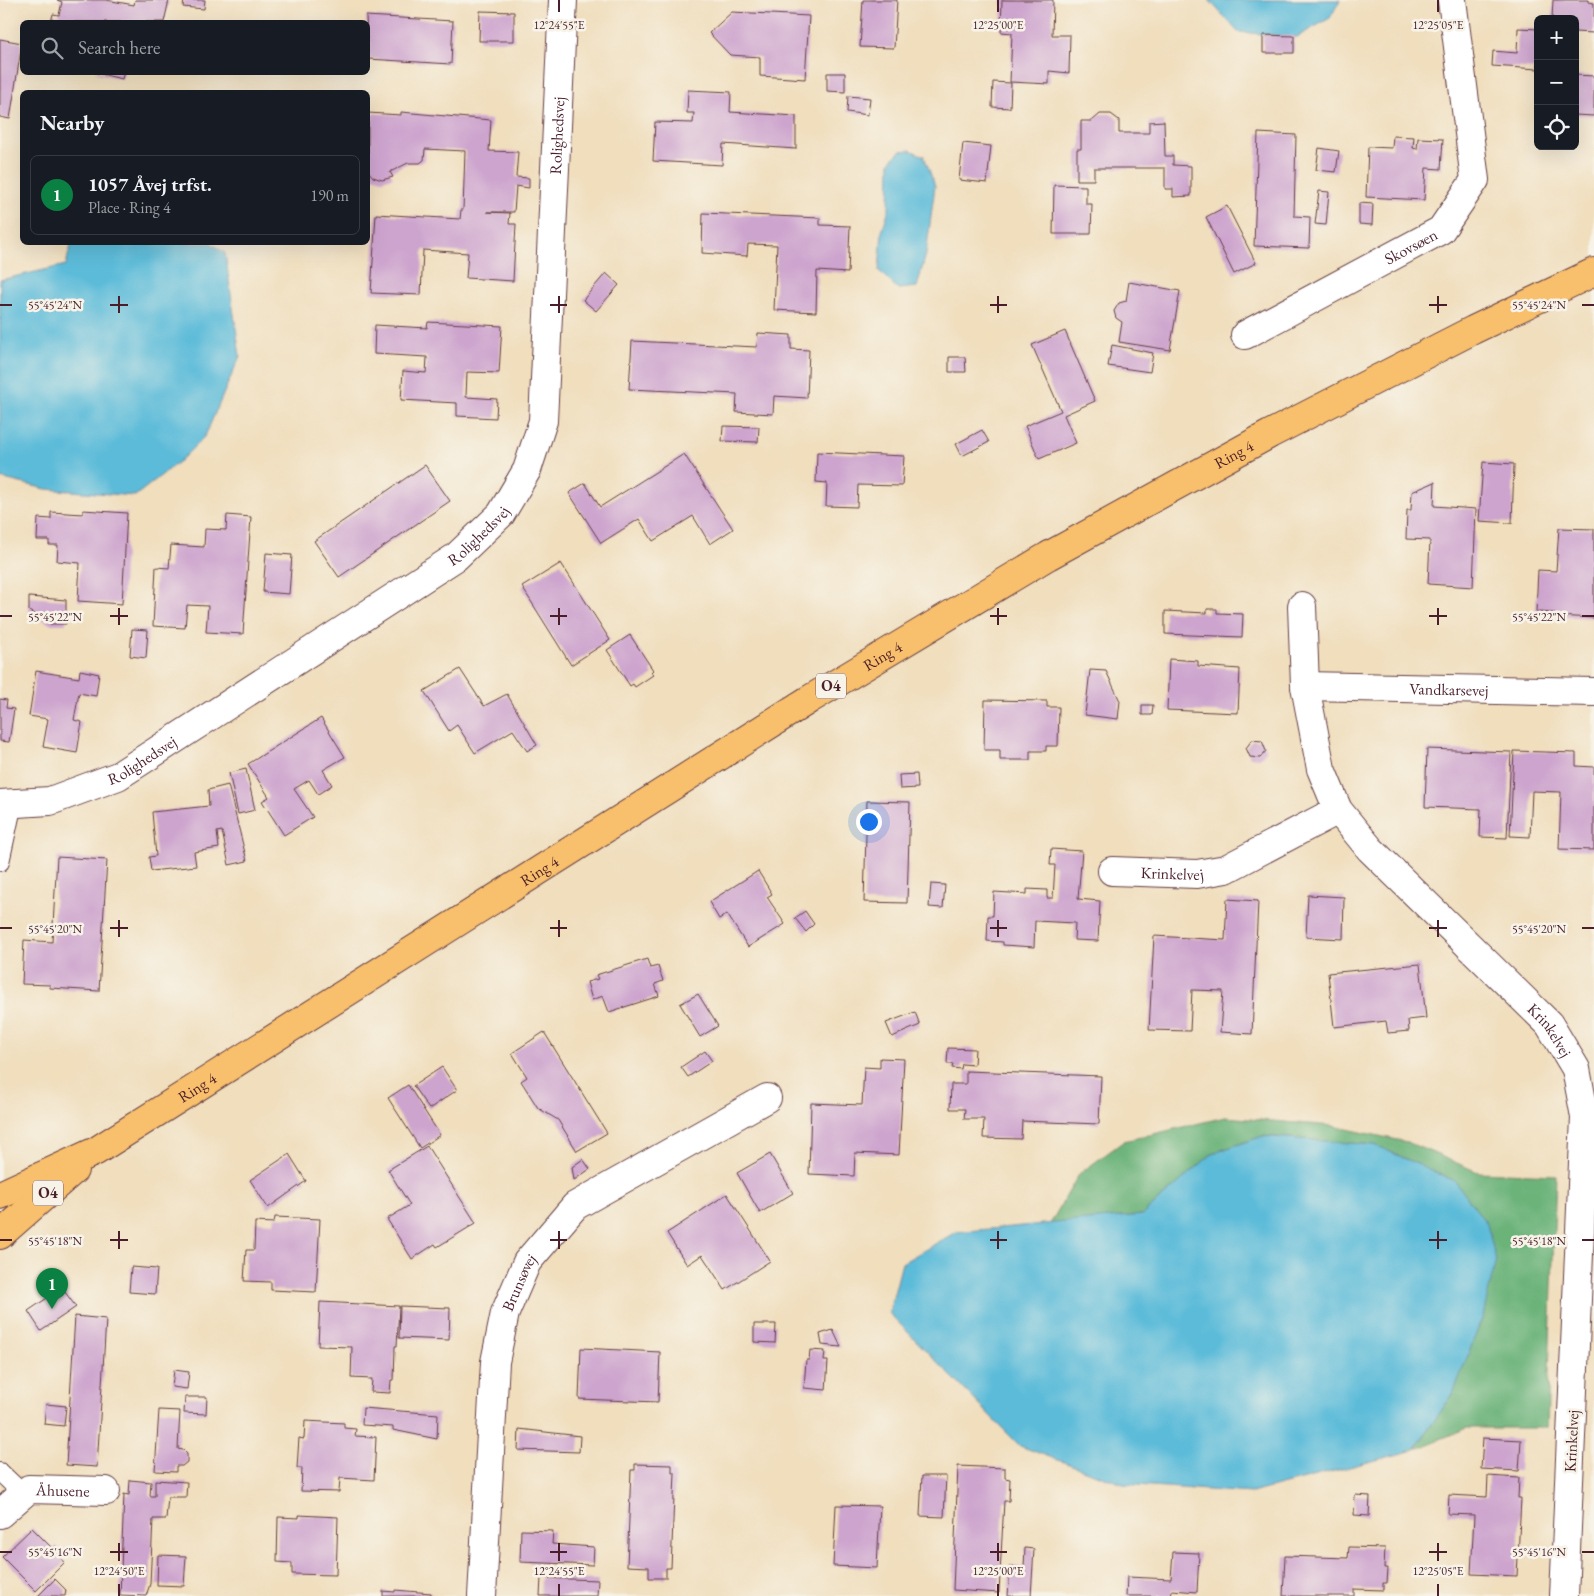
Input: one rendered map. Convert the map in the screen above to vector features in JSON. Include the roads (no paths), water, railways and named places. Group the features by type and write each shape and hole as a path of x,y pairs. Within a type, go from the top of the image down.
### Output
{"main road":[{"name":"Ring 4","path":"0,1194 96,1151 810,699 1048,556 1270,434 1473,330 1594,272"},
{"name":"Ring 4","path":"0,1235 96,1151"}],"street":[{"name":"Rolighedsvej","path":"6,804 50,801 118,776 456,557 500,514 528,470 543,420 562,0"},
{"name":"Skovsøen","path":"1245,335 1441,230 1475,180 1452,0"},
{"name":"Krinkelvej","path":"1302,606 1305,686 1321,769 1338,810 1370,850 1549,1024 1576,1070 1585,1117 1564,1596"},
{"name":"Vandkarsevej","path":"1305,686 1594,692"},
{"name":"Krinkelvej","path":"1112,871 1197,874 1226,868 1338,810"},
{"name":"Brunsøvej","path":"482,1596 494,1362 505,1313 528,1262 575,1206 767,1098"},
{"name":"Åhusene","path":"0,1514 29,1489 106,1491"}],"lane":[{"path":"0,862 6,804"},
{"path":"0,1472 24,1494"}],"water":[{"path":"1209,0 1340,0 1330,18 1297,37 1238,32"},
{"path":"910,150 924,156 935,186 926,254 917,287 898,289 879,271 882,231 889,209 890,162 900,151"},
{"path":"71,245 214,245 225,253 240,356 205,436 182,459 135,496 46,489 0,478 0,280 66,265"},
{"path":"1263,1136 1375,1145 1455,1181 1487,1224 1496,1260 1483,1316 1453,1394 1414,1450 1251,1493 1123,1484 1020,1446 889,1313 902,1263 956,1232 1142,1215 1213,1153"}],"place":[{"name":"1057 Åvej trfst.","path":"52,1309"}]}
